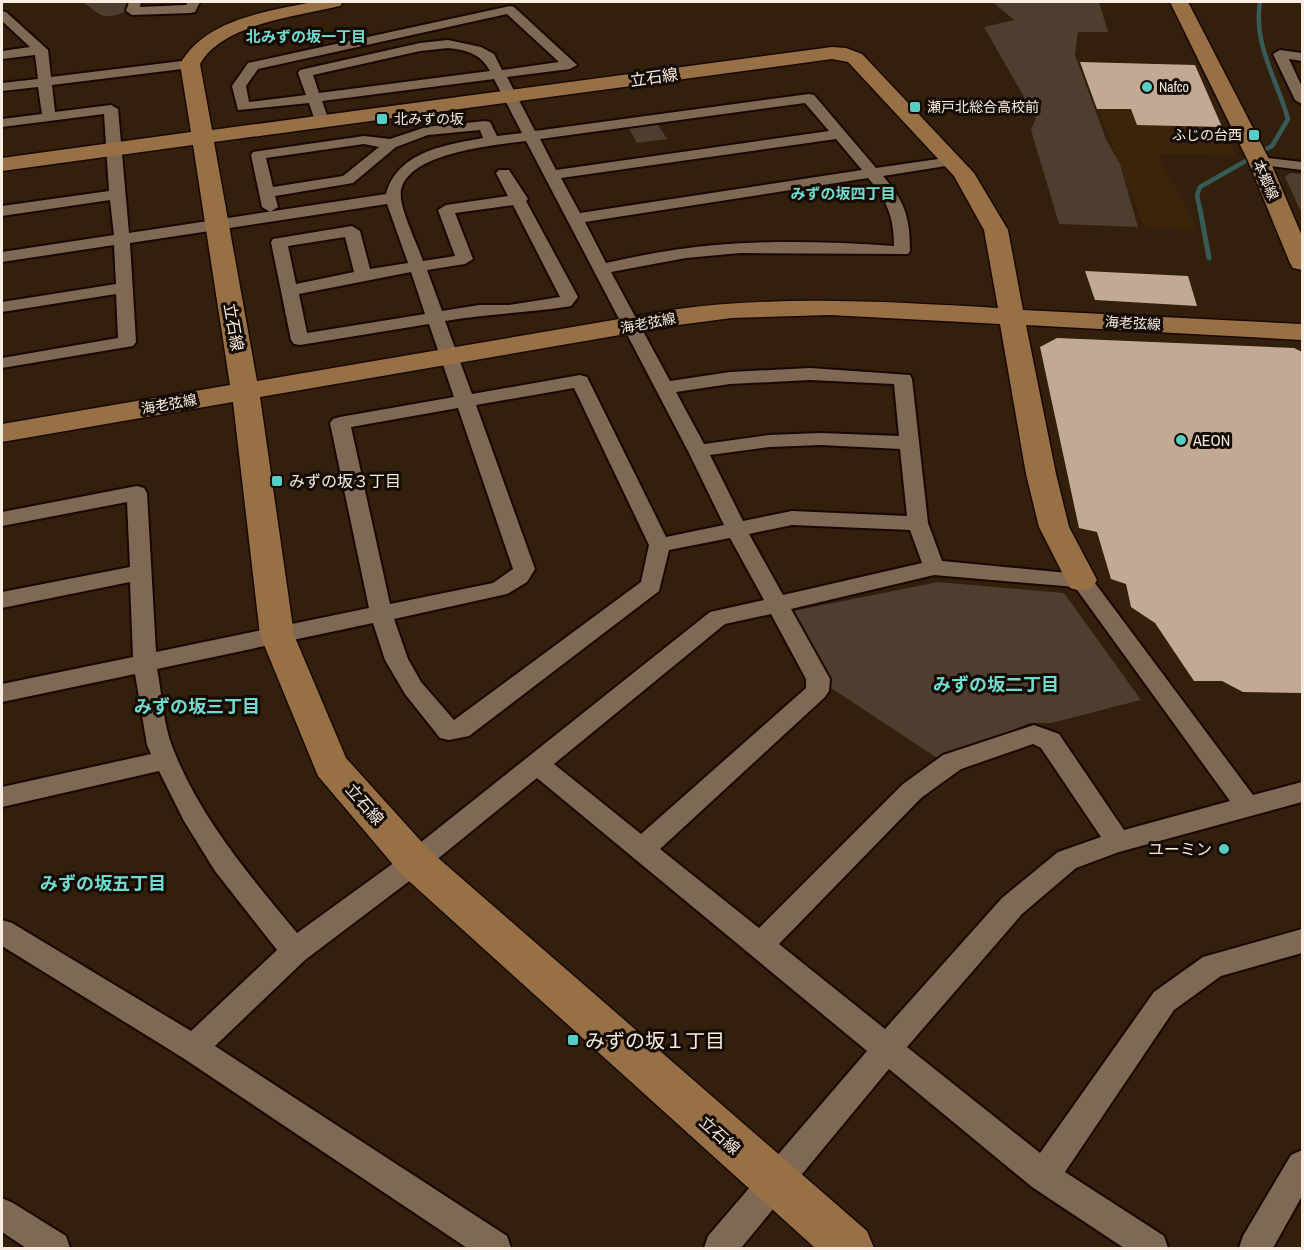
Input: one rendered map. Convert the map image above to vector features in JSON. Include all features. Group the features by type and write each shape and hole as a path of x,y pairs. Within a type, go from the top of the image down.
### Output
{"street":[{"path":"135,2 132,11 191,9 194,2"},
{"path":"2,164 201,138 190,64 206,42 252,23 334,2"},
{"name":"本郷線","path":"1179,2 1256,156 1302,263"},
{"path":"510,10 570,65 498,74 243,106 239,86 253,66 510,10"},
{"path":"4,20 41,50 50,117"},
{"path":"322,121 305,73 429,45 463,45 489,57 698,451 736,529 818,679 817,691 641,850"},
{"path":"2,55 41,50"},
{"name":"立石線","path":"850,1248 774,1183 415,862 331,766 278,635 245,391 201,138 832,53 846,54 855,58 952,161 968,181 996,230 1010,316 1026,382 1041,474 1054,527 1081,580"},
{"path":"1302,57 1280,54 1302,100"},
{"path":"2,87 190,64"},
{"path":"2,693 499,589 519,577 524,569 393,198 394,187 402,174 417,162 448,149 492,141 809,98 874,173 888,192 902,223 904,249 902,251 802,246 744,248 686,253 600,268"},
{"path":"2,123 111,109 122,239 127,342 2,363"},
{"path":"267,193 348,180 391,144 426,131 485,125 492,141"},
{"path":"551,175 839,134"},
{"path":"271,216 258,155 364,140 391,144"},
{"path":"1256,156 1302,166"},
{"path":"574,219 952,161"},
{"path":"363,275 352,231 279,242 300,340 479,310 509,310 565,302 569,297 504,173"},
{"path":"2,211 118,194"},
{"path":"2,257 393,198"},
{"path":"288,291 363,275 465,259 471,255 446,210 520,200"},
{"path":"2,307 124,288"},
{"name":"海老弦線","path":"2,433 689,316 787,307 1010,316 1302,332"},
{"path":"664,388 730,378 810,374 903,379 918,523 934,568"},
{"path":"580,381 660,545 651,586 460,729 449,731 413,688 397,660 381,613 340,423 464,402 580,381"},
{"path":"698,451 769,441 821,439 908,443"},
{"path":"2,519 137,493 145,664 159,745 193,814 224,863 295,951"},
{"path":"660,545 792,518 918,523"},
{"path":"193,1048 295,951 415,862 718,618 934,568 1081,580 1248,807"},
{"path":"2,600 139,573"},
{"path":"760,945 912,791 952,762 1034,734 1050,741 1118,842"},
{"path":"2,797 166,760"},
{"path":"537,764 1043,1176 1152,1248"},
{"path":"720,1248 887,1049 1012,906 1067,860 1118,842 1302,792"},
{"path":"2,932 193,1048 495,1248"},
{"path":"1043,1176 1164,1001 1213,966 1302,941"},
{"path":"1255,1248 1302,1166"},
{"path":"2,1214 54,1248"}],"shaded area":[{"path":"83,2 132,2 129,11 114,16 104,16"},
{"path":"993,2 1099,2 1108,32 1078,32 1075,55 1106,139 1120,164 1138,227 1059,224 1031,130 1036,118 984,27 1014,20"},
{"path":"1080,62 1195,65 1236,155 1158,154 1197,230 1144,227"},
{"path":"657,123 667,139 637,143 628,127"},
{"path":"1290,173 1302,174 1302,214 1285,177"},
{"path":"938,582 1064,593 1141,700 1051,723 1030,723 940,760 831,688 793,611"}],"building":[{"name":"Nafco","path":"1080,62 1195,65 1222,127 1137,125 1131,109 1097,109"},
{"path":"1085,271 1188,276 1197,306 1095,300"},
{"name":"AEON","path":"1057,338 1294,348 1302,352 1302,693 1243,692 1222,681 1194,681 1155,623 1131,607 1126,584 1111,579 1097,532 1079,528 1040,347"}],"waterway":[{"path":"1200,210 1197,195 1200,187 1272,146 1288,119 1263,47 1260,33 1260,2"},
{"path":"1200,209 1209,258"}],"place":[{"name":"Nafco","path":"1147,87"},
{"name":"瀬戸北総合高校前","path":"915,107"},
{"name":"北みずの坂","path":"382,119"},
{"name":"ふじの台西","path":"1254,135"},
{"name":"AEON","path":"1181,440"},
{"name":"みずの坂３丁目","path":"277,481"},
{"name":"ユーミン","path":"1224,849"},
{"name":"みずの坂１丁目","path":"573,1040"}],"district":[{"name":"北みずの坂一丁目","path":"306,36"},
{"name":"みずの坂四丁目","path":"843,193"},
{"name":"みずの坂二丁目","path":"996,684"},
{"name":"みずの坂三丁目","path":"197,706"},
{"name":"みずの坂五丁目","path":"103,883"}]}
